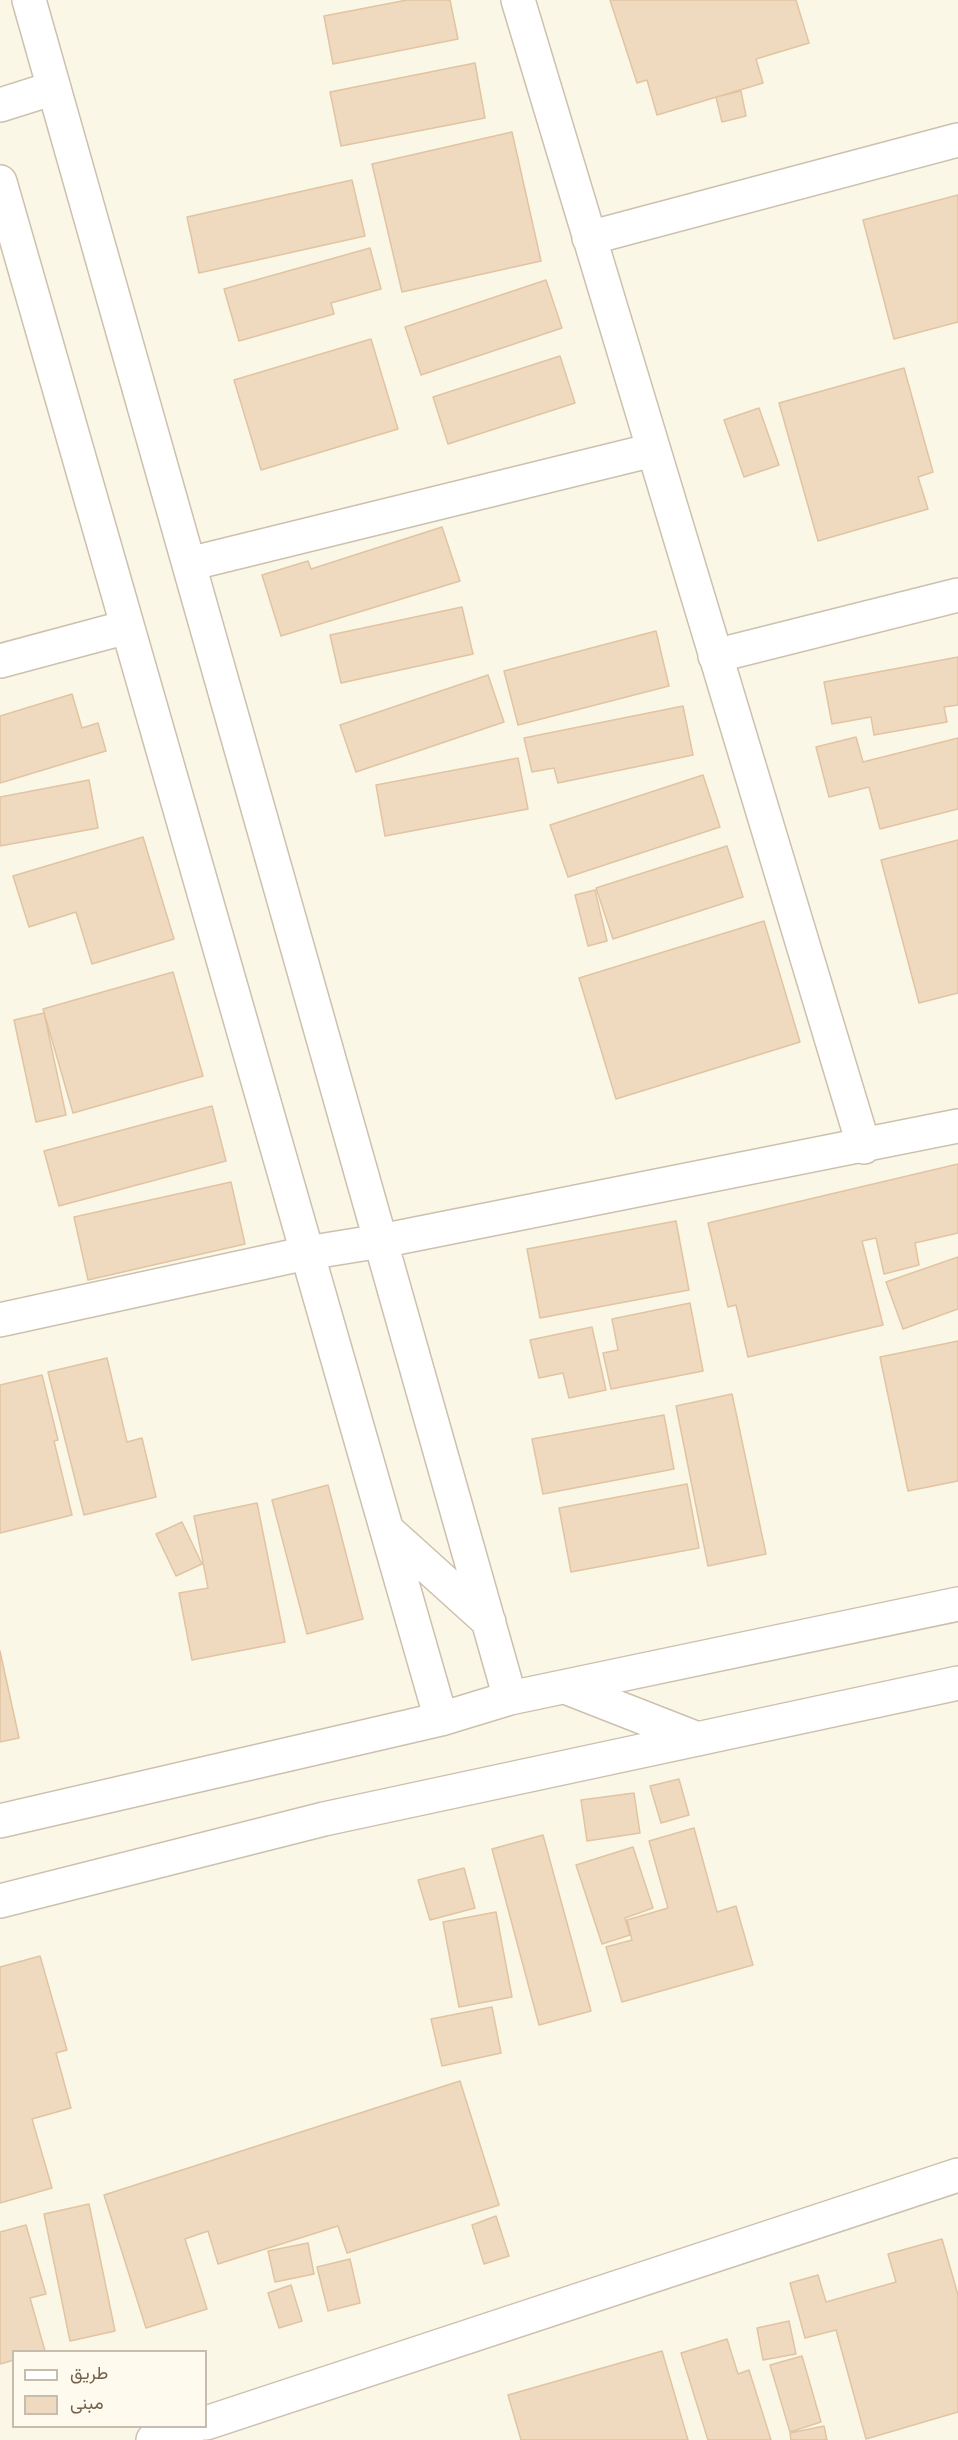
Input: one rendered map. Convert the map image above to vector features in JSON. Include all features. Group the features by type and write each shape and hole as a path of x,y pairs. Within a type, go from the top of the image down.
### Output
{"street":[{"path":"29,0 510,1698"},
{"path":"518,0 864,1147"},
{"path":"0,105 54,88"},
{"path":"589,238 958,140"},
{"path":"0,182 441,1719"},
{"path":"189,564 653,450"},
{"path":"715,656 958,595"},
{"path":"0,661 126,627"},
{"path":"0,1320 307,1253 381,1241 864,1147 958,1126"},
{"path":"387,1530 489,1622"},
{"path":"0,1821 441,1719 510,1698 958,1604"},
{"path":"0,1901 324,1819 958,1683"},
{"path":"565,1687 698,1739"},
{"path":"207,2423 958,2175"},
{"path":"153,2440 191,2428"}],"building":[{"path":"407,0 450,0 458,39 333,64 324,16"},
{"path":"610,0 796,0 809,43 756,59 763,83 657,115 647,80 637,83"},
{"path":"475,63 485,118 341,146 330,92"},
{"path":"741,91 746,116 722,122 716,97"},
{"path":"512,132 541,261 402,292 372,164"},
{"path":"352,180 365,236 199,273 187,217"},
{"path":"958,195 958,322 894,339 863,220"},
{"path":"370,248 381,289 331,303 334,314 239,341 224,289"},
{"path":"546,280 562,328 421,375 405,327"},
{"path":"371,339 398,429 261,470 234,380"},
{"path":"560,356 575,403 448,444 433,397"},
{"path":"904,368 933,472 918,477 928,509 818,541 779,403"},
{"path":"759,408 779,465 744,477 724,420"},
{"path":"442,527 460,581 281,636 262,575 308,561 311,569"},
{"path":"462,607 473,654 341,683 330,635"},
{"path":"656,631 669,686 518,725 504,671"},
{"path":"958,657 958,705 944,707 947,722 874,735 871,717 832,724 824,682"},
{"path":"488,675 504,722 356,772 340,725"},
{"path":"72,694 82,728 98,723 106,751 0,783 0,716"},
{"path":"683,706 693,755 558,783 554,768 532,772 524,738"},
{"path":"856,737 863,762 958,738 958,809 880,829 869,787 829,797 816,747"},
{"path":"518,758 528,809 385,836 376,785"},
{"path":"703,775 720,827 568,877 550,825"},
{"path":"89,780 98,828 0,846 0,797"},
{"path":"143,837 174,939 92,964 76,912 29,927 13,876"},
{"path":"958,840 958,993 919,1003 881,860"},
{"path":"727,846 743,897 613,939 596,888"},
{"path":"595,890 607,941 588,946 575,895"},
{"path":"764,921 800,1042 616,1099 579,978"},
{"path":"173,972 203,1076 73,1113 43,1009"},
{"path":"44,1013 66,1115 36,1122 14,1020"},
{"path":"212,1106 226,1161 59,1206 44,1151"},
{"path":"958,1164 958,1233 915,1243 919,1265 884,1274 876,1238 862,1241 883,1325 748,1357 736,1305 728,1307 708,1223"},
{"path":"231,1182 245,1244 88,1280 74,1217"},
{"path":"676,1221 689,1290 540,1318 527,1249"},
{"path":"958,1257 958,1309 903,1329 886,1282"},
{"path":"690,1303 703,1371 611,1389 603,1353 618,1350 612,1319"},
{"path":"592,1327 606,1390 569,1398 563,1373 539,1378 530,1340"},
{"path":"958,1341 958,1481 908,1491 880,1357"},
{"path":"107,1358 127,1442 142,1438 156,1497 84,1515 48,1372"},
{"path":"42,1375 58,1440 54,1441 72,1515 0,1533 0,1385"},
{"path":"732,1394 766,1554 708,1566 676,1406"},
{"path":"664,1415 674,1469 543,1494 532,1439"},
{"path":"687,1484 699,1548 571,1572 559,1508"},
{"path":"328,1485 363,1619 307,1634 272,1500"},
{"path":"257,1503 285,1642 192,1660 179,1593 208,1588 194,1516"},
{"path":"182,1522 202,1564 176,1576 156,1534"},
{"path":"0,1651 19,1738 0,1742"},
{"path":"679,1779 689,1815 661,1823 650,1786"},
{"path":"634,1793 640,1833 587,1841 581,1800"},
{"path":"694,1828 717,1912 736,1906 753,1965 622,2002 606,1947 632,1940 627,1920 668,1908 649,1841"},
{"path":"543,1835 591,2011 539,2025 492,1849"},
{"path":"633,1847 653,1908 625,1918 630,1935 602,1944 576,1865"},
{"path":"464,1868 475,1908 430,1920 418,1880"},
{"path":"496,1912 512,1997 459,2007 443,1922"},
{"path":"40,1956 67,2050 56,2053 71,2108 32,2119 52,2188 0,2203 0,1967"},
{"path":"492,2007 501,2053 442,2066 431,2019"},
{"path":"460,2081 499,2205 347,2253 338,2226 218,2264 208,2231 185,2239 207,2309 146,2328 104,2195"},
{"path":"89,2204 115,2331 70,2341 44,2214"},
{"path":"496,2216 509,2256 484,2264 472,2225"},
{"path":"26,2225 46,2294 30,2298 45,2350 12,2350 12,2361 0,2364 0,2232"},
{"path":"942,2239 958,2295 958,2412 866,2439 836,2330 805,2338 790,2283 818,2275 826,2302 896,2282 888,2254"},
{"path":"308,2243 314,2274 275,2282 268,2251"},
{"path":"350,2259 360,2303 328,2311 317,2267"},
{"path":"291,2285 302,2321 279,2328 268,2293"},
{"path":"789,2321 796,2354 763,2360 757,2328"},
{"path":"727,2339 738,2374 749,2370 771,2440 708,2440 681,2353"},
{"path":"662,2351 688,2440 521,2440 508,2395"},
{"path":"802,2356 821,2422 790,2432 770,2365"},
{"path":"824,2426 827,2440 791,2440 790,2433"}]}
